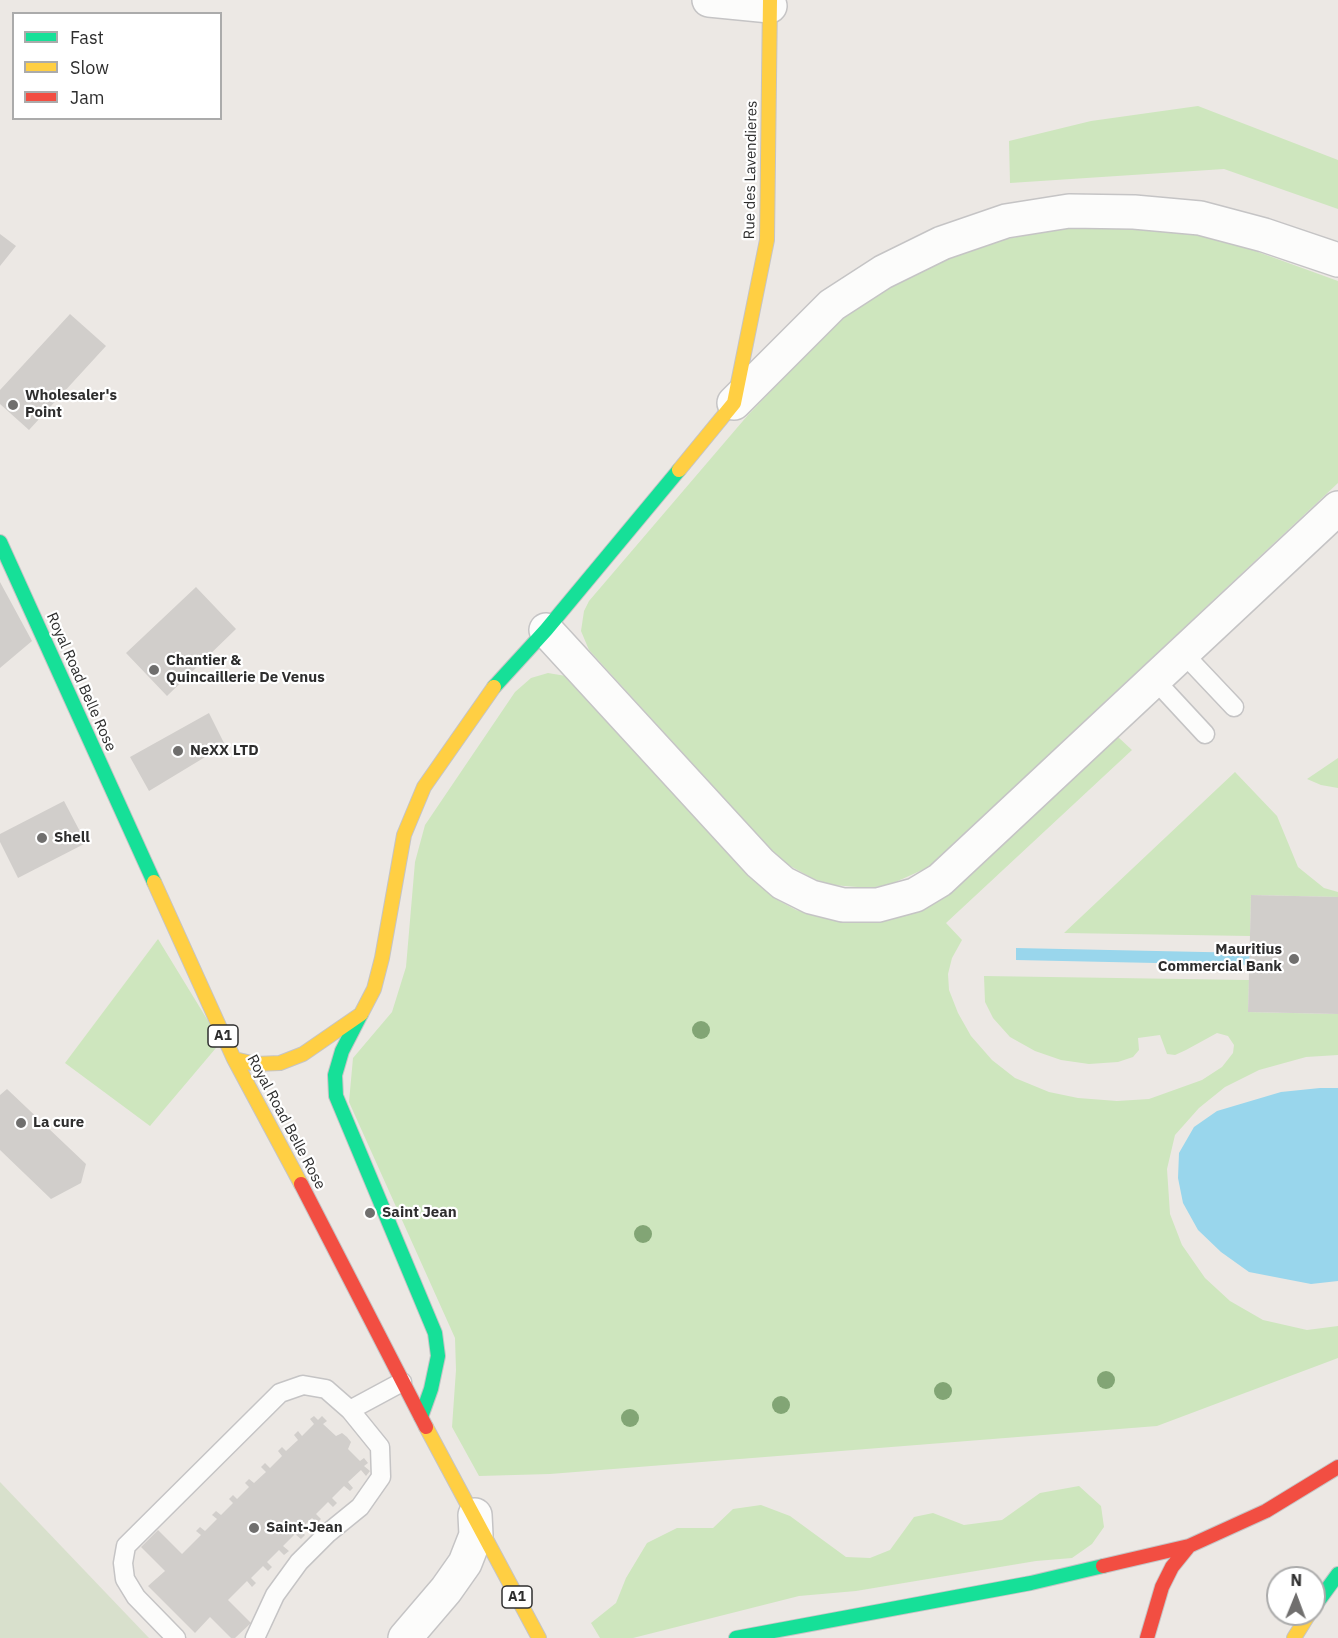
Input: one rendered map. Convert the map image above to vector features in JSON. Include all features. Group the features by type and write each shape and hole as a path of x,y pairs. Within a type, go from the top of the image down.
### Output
{"main road":[{"name":"Rue des Lavendieres","path":"734,403 767,240 770,3"},
{"path":"421,1417 431,1389 438,1356 435,1333 336,1096 335,1076 342,1051 374,989 382,958 404,835 424,787 504,674 546,630 734,403"},
{"name":"Royal Road Belle Rose","path":"0,543 234,1059 374,1322 402,1382 539,1638"},
{"path":"234,1059 256,1064 280,1063 303,1054 361,1014"},
{"path":"736,1638 1031,1583 1189,1546 1266,1511 1338,1467"},
{"path":"1147,1638 1162,1587 1172,1567 1189,1546"},
{"path":"1326,1591 1338,1574"}],"street":[{"path":"709,0 770,3"},
{"path":"734,403 832,305 883,272 942,243 1006,221 1069,211 1134,212 1200,218 1264,235 1338,260"},
{"path":"546,630 760,863 783,883 811,897 843,905 878,905 915,895 940,880 1338,508"},
{"path":"405,1638 446,1590 465,1563 476,1535 475,1515"}],"lane":[{"path":"1182,652 1234,706"},
{"path":"1154,679 1205,734"},
{"path":"350,1410 402,1382"},
{"path":"176,1638 136,1597 125,1579 123,1563 126,1546 280,1393 303,1385 326,1389 350,1410 380,1447 381,1477 360,1507 328,1533 299,1562 275,1595 255,1638"}],"green space":[{"path":"1198,106 1338,160 1338,209 1224,169 1010,183 1009,141 1091,121"},
{"path":"1072,227 1155,228 1196,234 1236,244 1338,281 1338,483 929,867 891,884 870,888 832,885 814,879 781,861 589,650 581,631 584,611 589,601 748,415 842,317 913,272 990,242"},
{"path":"548,673 566,676 578,685 756,882 774,898 796,910 822,917 850,920 959,882 1118,737 1132,750 946,923 962,940 952,958 948,974 949,990 958,1013 971,1036 992,1060 1015,1078 1049,1092 1078,1098 1117,1101 1149,1099 1202,1080 1222,1067 1233,1053 1234,1045 1228,1036 1217,1033 1175,1055 1167,1054 1160,1035 1138,1038 1139,1050 1133,1057 1118,1062 1089,1064 1061,1060 1035,1051 1010,1037 993,1018 985,1002 984,976 1249,980 1248,1012 1338,1014 1338,1055 1306,1057 1259,1070 1225,1087 1199,1108 1175,1135 1167,1169 1170,1214 1182,1245 1205,1278 1230,1301 1263,1320 1307,1330 1338,1326 1338,1358 1157,1426 550,1474 479,1476 452,1427 456,1370 455,1338 349,1102 353,1058 392,1012 406,967 415,862 425,825 515,692 531,678"},
{"path":"1338,758 1338,788 1321,785 1307,779"},
{"path":"1235,772 1277,816 1298,867 1324,888 1338,892 1338,897 1251,895 1250,936 1064,933"},
{"path":"158,939 221,1042 150,1126 65,1063"},
{"path":"0,1482 149,1638 0,1638"},
{"path":"1079,1486 1101,1506 1104,1527 1092,1544 1072,1558 1036,1561 856,1591 799,1596 633,1638 600,1638 591,1623 616,1603 626,1578 647,1543 677,1528 713,1528 733,1509 761,1505 790,1516 846,1557 870,1558 890,1550 914,1517 933,1513 964,1525 1002,1520 1040,1493"}],"water":[{"path":"1016,948 1250,953 1249,965 1016,960"},
{"path":"1338,1088 1338,1281 1311,1284 1249,1272 1221,1252 1198,1230 1183,1203 1178,1178 1179,1153 1194,1127 1217,1111 1281,1092"}],"building":[{"path":"0,234 16,246 0,266"},
{"path":"70,314 106,346 29,430 0,404 0,390"},
{"path":"0,582 32,641 0,668"},
{"path":"196,587 236,629 167,696 126,653"},
{"name":"NeXX LTD","path":"209,713 225,745 149,791 130,757"},
{"name":"Shell","path":"64,801 86,843 18,878 0,842 0,834"},
{"name":"Mauritius Commercial Bank","path":"1251,895 1338,897 1338,1014 1248,1012"},
{"name":"La cure","path":"7,1089 86,1164 81,1183 51,1199 0,1150 0,1095"},
{"name":"Saint-Jean","path":"314,1416 318,1420 322,1416 327,1421 323,1424 336,1436 342,1433 347,1437 351,1442 348,1449 360,1461 364,1458 368,1463 364,1466 370,1471 366,1476 361,1470 348,1482 353,1488 350,1491 344,1486 332,1498 337,1503 333,1507 328,1502 316,1514 321,1519 317,1523 312,1518 300,1530 305,1535 301,1539 295,1534 283,1546 289,1551 284,1555 279,1550 267,1562 272,1567 268,1571 263,1566 251,1578 256,1583 252,1587 247,1581 228,1600 251,1623 235,1638 231,1638 210,1617 195,1633 148,1586 165,1571 141,1547 158,1530 182,1554 201,1535 196,1531 200,1527 205,1531 217,1519 212,1515 216,1511 221,1515 233,1503 229,1499 233,1495 237,1499 249,1487 245,1483 249,1479 254,1483 266,1472 261,1467 265,1463 270,1468 282,1456 278,1451 282,1447 286,1451 298,1440 294,1435 298,1431 302,1436 314,1424 310,1419"}],"traffic: fast":[{"path":"494,687 546,630 679,470"},
{"path":"0,542 154,882"},
{"path":"361,1014 342,1051 335,1075 336,1096 435,1333 438,1356 431,1389 421,1417"},
{"path":"736,1638 1031,1583 1103,1566"},
{"path":"1326,1590 1338,1574"}],"traffic: slow":[{"path":"679,470 734,403 767,240 770,0"},
{"path":"234,1059 256,1064 280,1063 303,1054 361,1014 374,989 382,958 404,835 424,787 494,687"},
{"path":"154,882 234,1059 301,1184"},
{"path":"426,1427 539,1638"},
{"path":"1294,1638 1302,1626"}],"traffic: jam":[{"path":"301,1184 426,1427"},
{"path":"1103,1566 1189,1546 1266,1511 1338,1467"},
{"path":"1147,1638 1162,1587 1172,1567 1189,1546"}],"place":[{"name":"Wholesaler's Point","path":"13,405"},
{"name":"Chantier & Quincaillerie De Venus","path":"154,670"},
{"name":"NeXX LTD","path":"178,751"},
{"name":"Shell","path":"42,838"},
{"name":"Mauritius Commercial Bank","path":"1294,959"},
{"name":"La cure","path":"21,1123"},
{"name":"Saint Jean","path":"370,1213"},
{"name":"Saint-Jean","path":"254,1528"}]}
